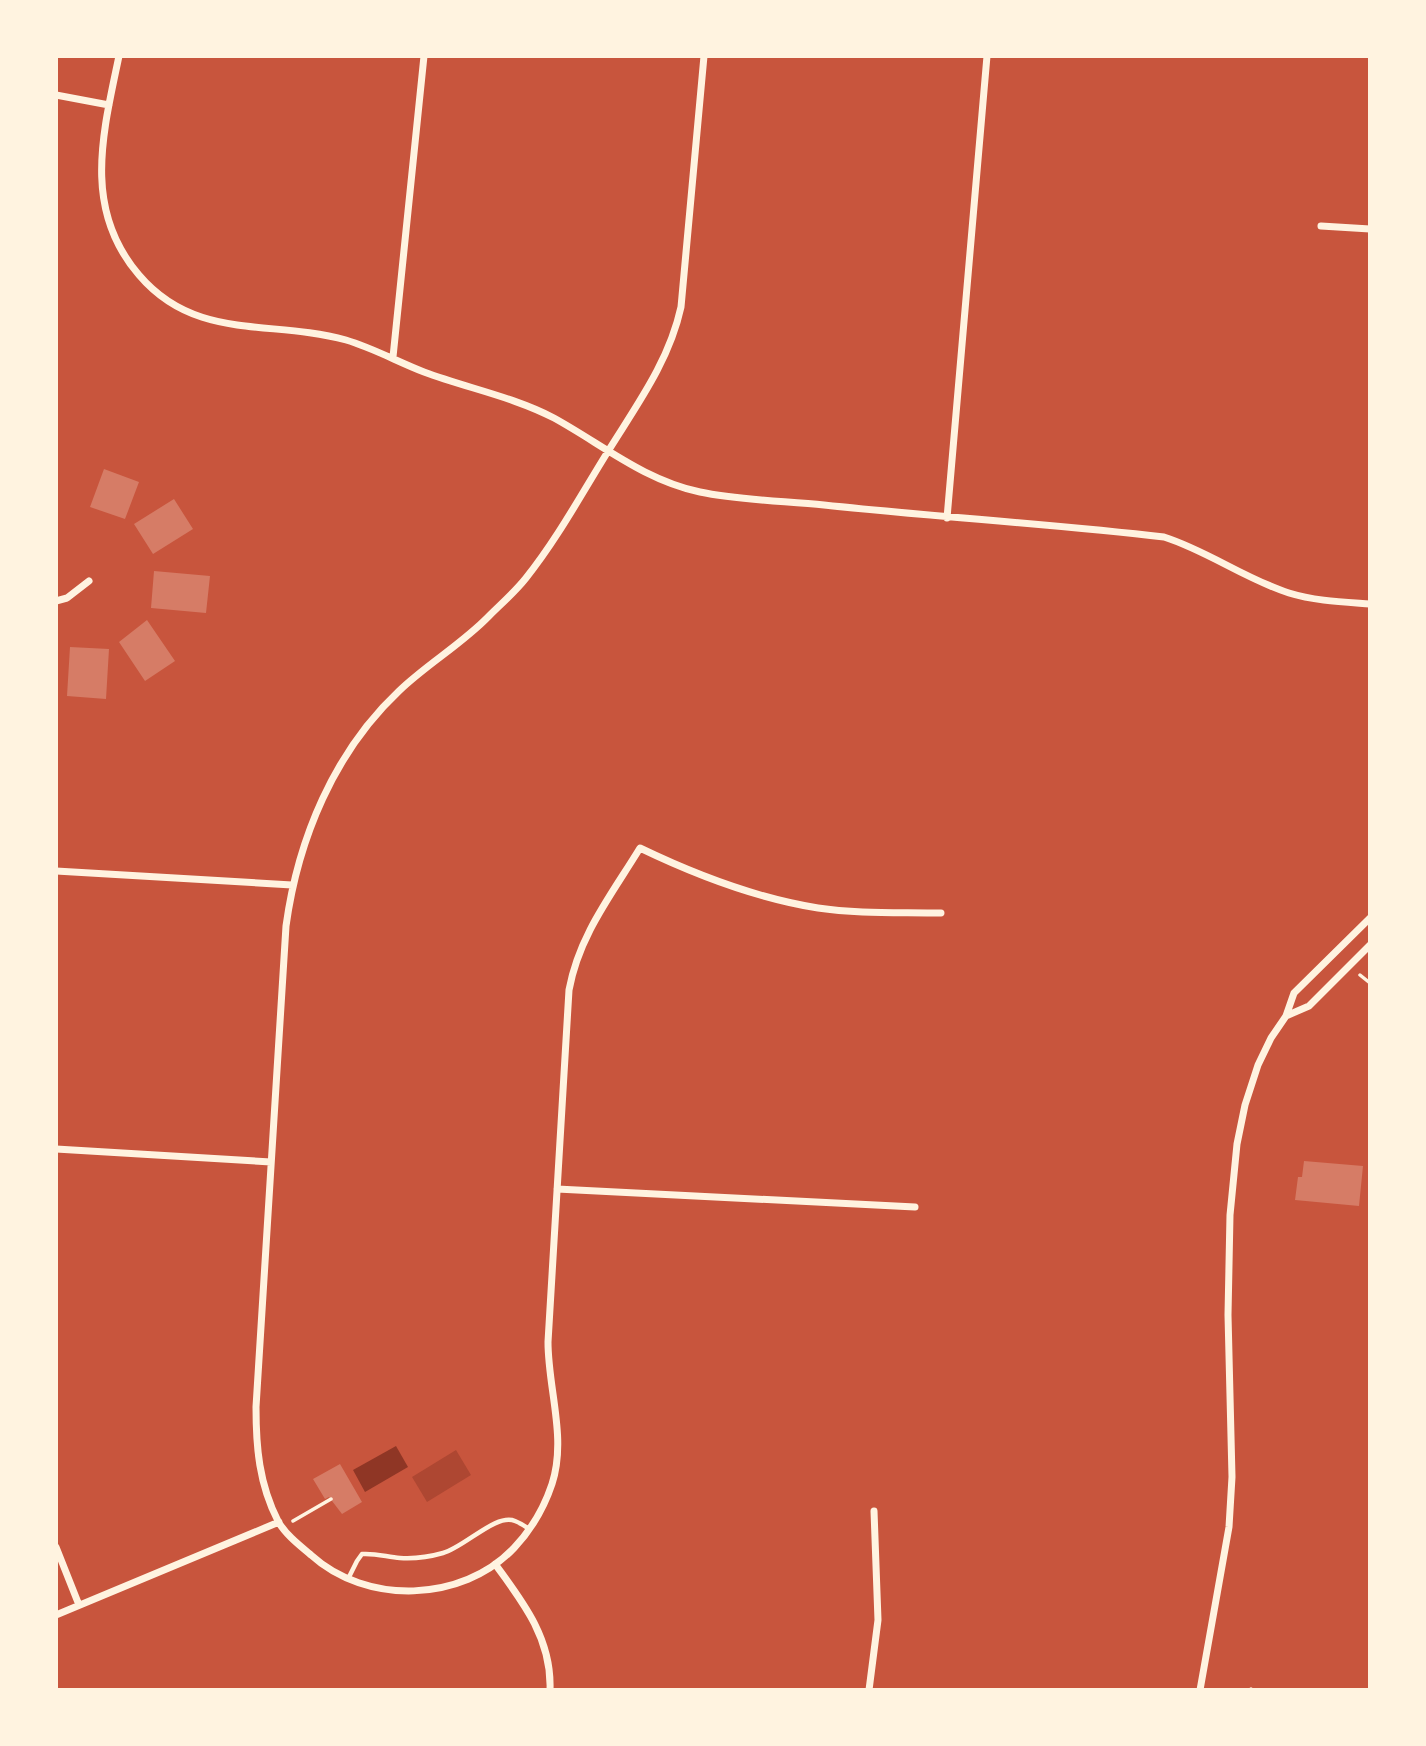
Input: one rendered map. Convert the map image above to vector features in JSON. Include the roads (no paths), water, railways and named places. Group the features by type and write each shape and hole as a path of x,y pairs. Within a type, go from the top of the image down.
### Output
{"street":[{"path":"119,56 100,169 103,198 111,230 122,253 157,294 198,317 225,324 316,334 345,340 393,357 422,371 534,409 647,475 699,492 1164,537 1188,545 1259,581 1290,593 1323,600 1370,604"},
{"path":"393,357 424,56"},
{"path":"704,56 684,282 677,328 658,370 562,526 525,579 485,620 396,693 355,742 330,782 317,811 292,885 286,926 256,1445 261,1477 279,1522 317,1561 348,1580 402,1592 427,1590 474,1576 513,1550 530,1530 552,1483 557,1460 558,1431 548,1365 548,1342 569,990 573,968 594,920 639,848 683,869 781,901 820,908 941,913"},
{"path":"947,518 987,56"},
{"path":"56,95 109,105"},
{"path":"1321,226 1370,229"},
{"path":"56,601 73,594 89,581"},
{"path":"56,871 292,885"},
{"path":"1200,1690 1229,1527 1232,1477 1229,1241 1237,1144 1245,1105 1258,1065 1271,1038 1286,1016 1294,993 1370,918"},
{"path":"1286,1016 1309,1006 1370,945"},
{"path":"56,1149 271,1161"},
{"path":"557,1189 915,1207"},
{"path":"869,1690 878,1620 874,1511"},
{"path":"56,1615 279,1522"},
{"path":"56,1547 79,1605"},
{"path":"495,1564 527,1608 538,1629 547,1654 550,1690"}],"lane":[{"path":"348,1580 362,1554 401,1558 448,1552 502,1520 513,1520 530,1530"}]}
